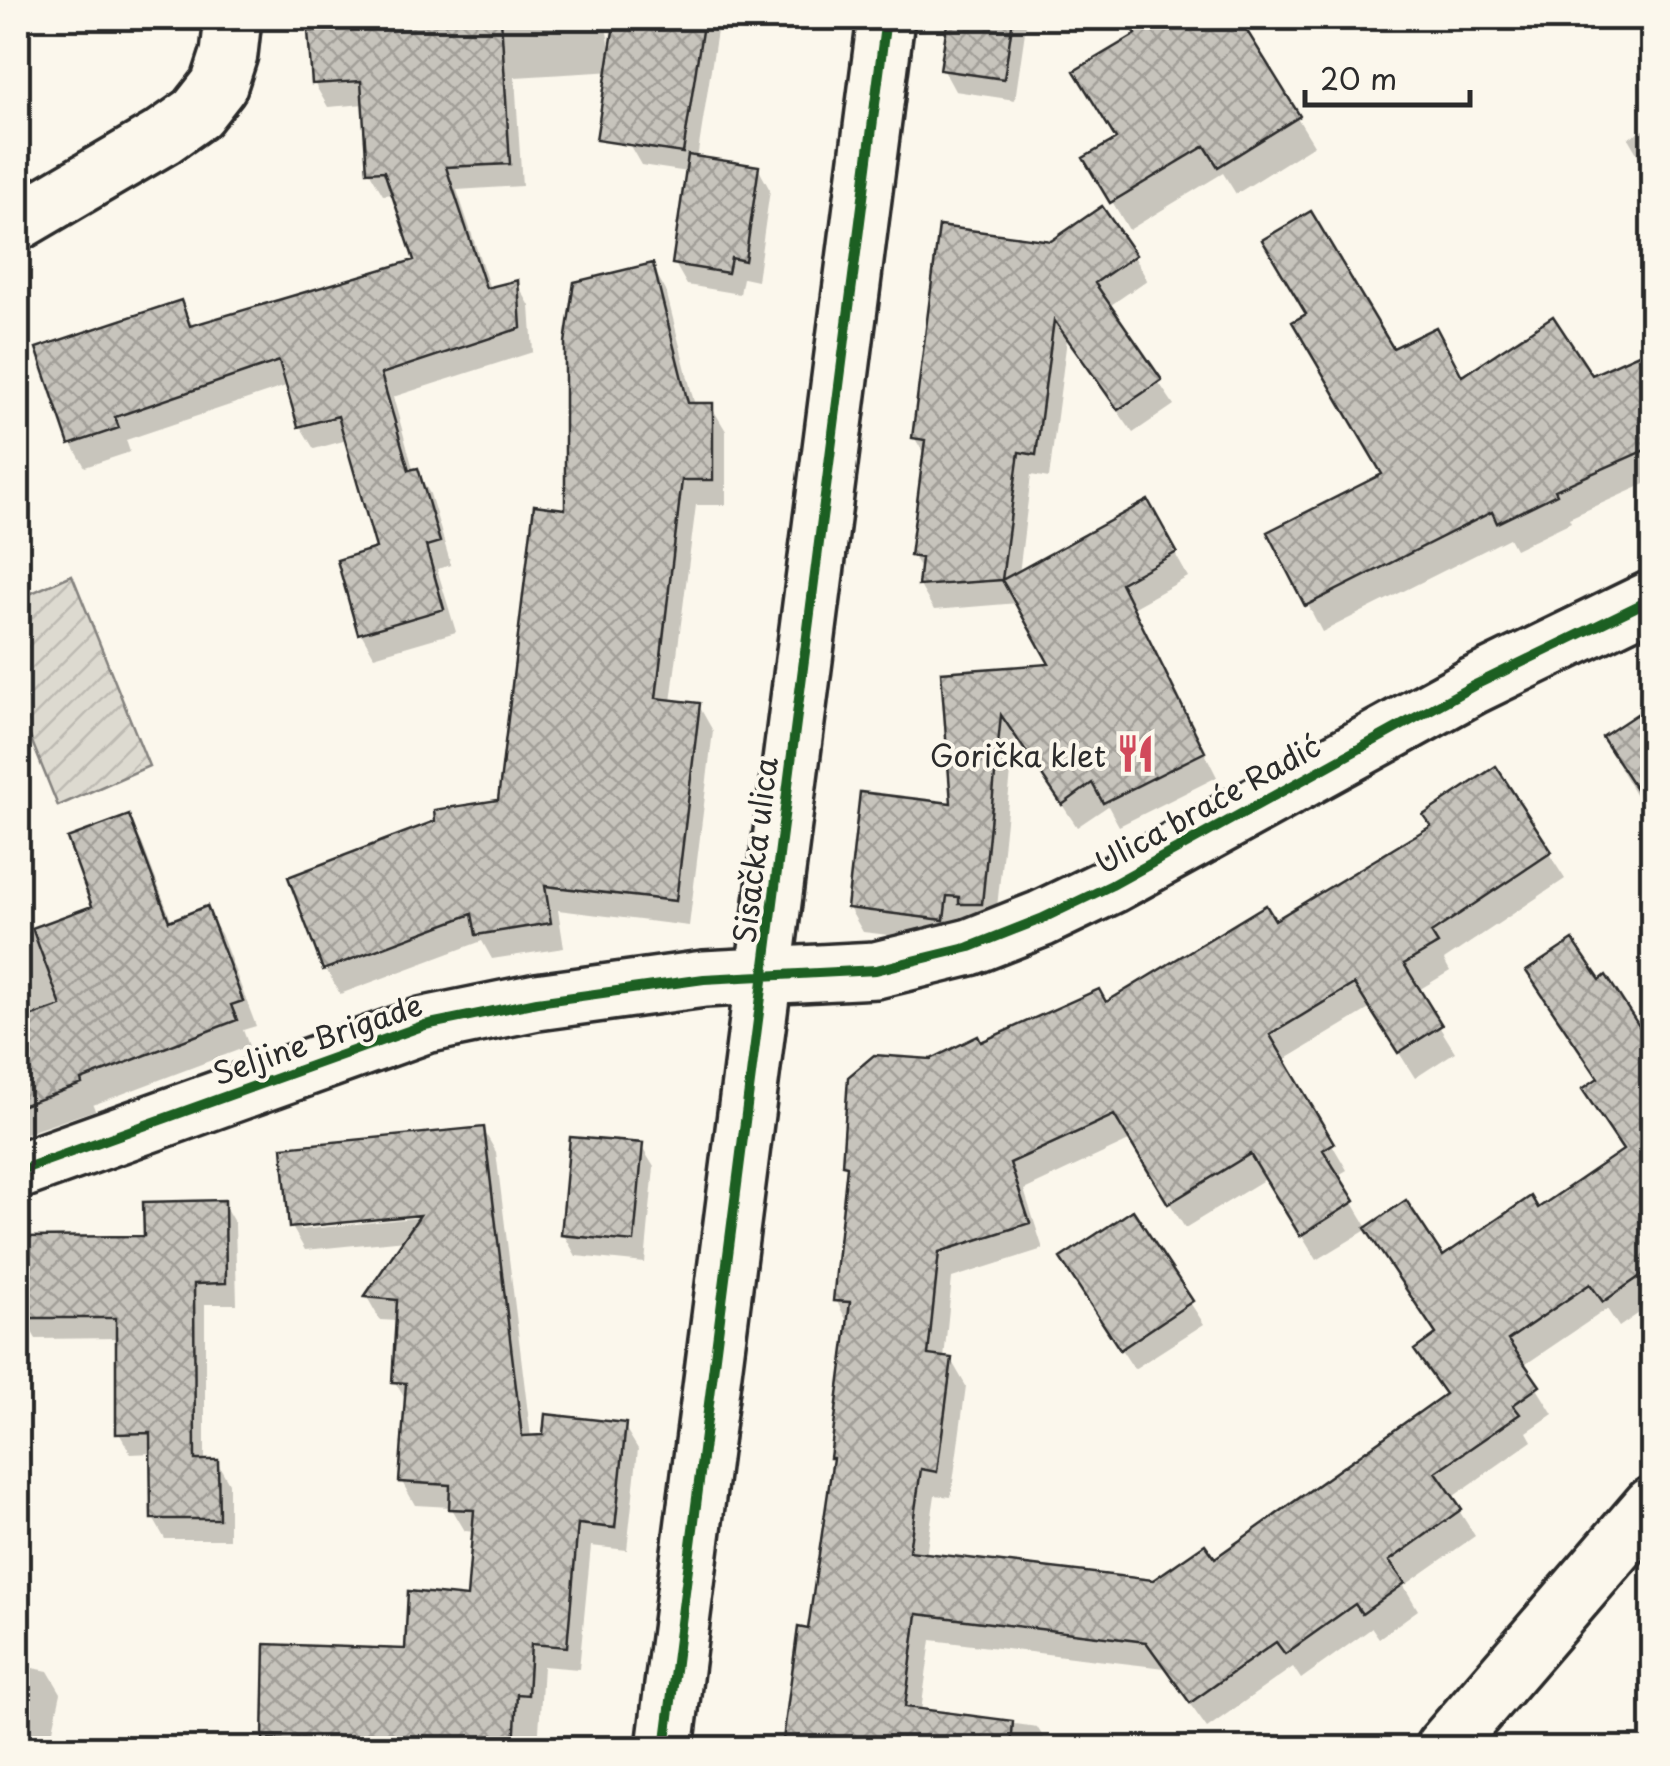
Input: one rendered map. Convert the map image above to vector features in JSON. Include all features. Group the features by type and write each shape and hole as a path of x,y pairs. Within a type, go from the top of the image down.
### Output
{"street":[{"path":"18,222 198,113 219,84 229,54 233,18"},
{"name":"Sisačka ulica","path":"665,1748 886,18"},
{"name":"Ulica braće Radić","path":"762,978 876,970 970,948 1041,919 1112,885 1473,686 1652,600"},
{"name":"Seljine Brigade","path":"18,1171 425,1025 537,1002 704,979 762,978"},
{"path":"1443,1748 1652,1506"}],"shaded area":[{"path":"72,575 149,766 58,806 18,707 18,599"}],"building":[{"path":"453,18 501,18 510,164 446,167 486,288 518,280 521,328 381,374 409,470 418,468 440,542 426,546 444,609 358,634 337,560 376,548 338,416 298,427 279,361 115,417 119,428 69,445 36,348 181,300 190,326 414,260 384,171 367,172 361,81 312,84 308,31 453,22"},
{"path":"615,18 704,18 683,153 596,140"},
{"path":"948,18 1013,18 1004,79 940,70"},
{"path":"1126,18 1239,18 1300,116 1218,167 1205,146 1110,203 1083,158 1116,139 1074,71 1136,34"},
{"path":"688,155 759,166 745,261 731,258 728,273 672,264"},
{"path":"1102,206 1136,255 1095,283 1162,380 1118,410 1054,320 1036,455 1019,452 1002,580 918,586 921,558 910,556 925,440 912,438 939,226 1051,241"},
{"path":"1311,211 1393,348 1436,327 1462,376 1553,316 1592,375 1652,348 1652,447 1555,490 1557,494 1497,523 1492,512 1305,606 1267,532 1382,474 1292,322 1306,314 1262,240"},
{"path":"653,263 688,403 713,403 713,480 682,480 656,698 700,703 676,901 545,886 551,923 476,935 472,914 323,970 288,877 435,821 434,810 498,800 534,505 565,509 565,343 574,282"},
{"path":"1148,500 1177,552 1121,583 1205,752 1103,803 1092,783 1062,805 1001,715 982,904 959,904 959,897 947,896 944,920 847,908 860,792 951,803 941,672 1049,664 1002,580"},
{"path":"1652,704 1652,813 1602,737"},
{"path":"1496,766 1552,852 1431,933 1438,944 1404,964 1442,1025 1398,1053 1354,984 1270,1035 1334,1143 1323,1150 1355,1201 1300,1236 1250,1154 1168,1204 1114,1115 1010,1163 1030,1223 939,1252 928,1355 952,1358 937,1472 921,1469 909,1551 1153,1580 1205,1544 1215,1558 1445,1394 1414,1350 1436,1334 1365,1228 1406,1200 1443,1256 1531,1196 1538,1208 1623,1150 1582,1089 1598,1078 1526,971 1573,940 1600,980 1606,975 1652,1046 1652,1268 1603,1302 1590,1284 1508,1340 1540,1386 1513,1405 1520,1414 1436,1472 1462,1509 1389,1561 1405,1583 1362,1614 1355,1604 1285,1654 1276,1642 1190,1703 1146,1642 917,1614 905,1707 1013,1721 1011,1748 843,1748 783,1740 798,1627 808,1629 833,1458 850,1302 833,1301 847,1166 842,1165 848,1077 874,1055 931,1059 978,1036 981,1042 1099,989 1106,1002 1266,905 1275,920 1431,826 1423,815"},
{"path":"129,815 169,921 207,906 243,1001 231,1005 237,1020 18,1107 18,1021 61,1006 32,928 92,906 67,838"},
{"path":"484,1127 522,1436 543,1435 545,1414 626,1423 615,1528 578,1524 567,1647 531,1644 528,1695 517,1694 514,1748 390,1748 390,1744 263,1740 265,1644 405,1649 408,1591 467,1597 474,1510 449,1509 450,1485 399,1482 406,1383 392,1382 397,1300 364,1297 420,1215 289,1228 282,1147"},
{"path":"570,1137 643,1143 634,1242 561,1235"},
{"path":"225,1200 226,1283 194,1284 195,1460 218,1460 219,1519 151,1519 150,1433 116,1434 116,1318 21,1318 19,1237 144,1236 143,1202"},
{"path":"1133,1210 1193,1301 1120,1350 1060,1258"}],"cycle path":[{"path":"665,1748 886,18"},
{"path":"18,1171 425,1025 537,1002 704,979 876,970 970,947 1112,885 1473,686 1652,599"}],"place":[{"name":"Gorička klet","path":"1136,754"}]}
